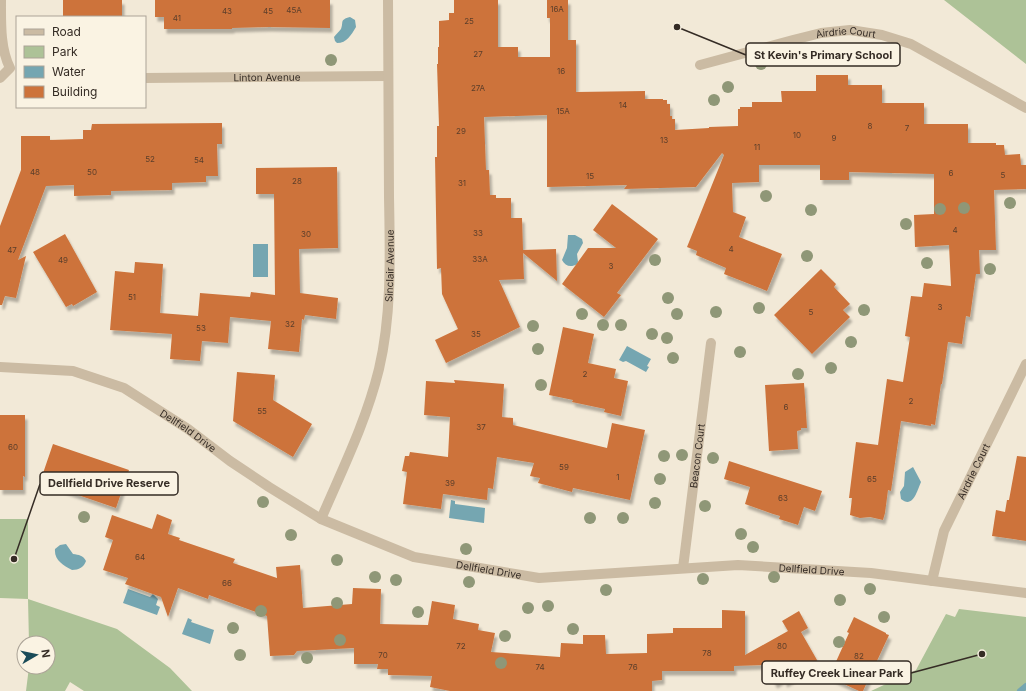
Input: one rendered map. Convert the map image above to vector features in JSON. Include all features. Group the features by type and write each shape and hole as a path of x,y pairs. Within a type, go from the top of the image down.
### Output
{"street":[{"path":"0,78 14,69 6,60 3,50 1,37 1,0"},
{"name":"Sinclair Avenue","path":"320,519 362,421 379,369 383,342 387,311 390,241 388,0"},
{"name":"Airdrie Court","path":"700,65 821,33 850,30 882,35 911,44 1026,108"},
{"name":"Linton Avenue","path":"146,78 388,76"},
{"name":"Beacon Court","path":"683,568 711,343"},
{"name":"Airdrie Court","path":"932,582 944,531 1026,364"},
{"name":"Dellfield Drive","path":"0,367 73,371 124,388 188,429 268,488 320,519 414,557 539,578 738,565 871,573 1026,593"}],"green space":[{"path":"944,0 1026,0 1026,64"},
{"path":"0,519 28,519 28,599 0,598"},
{"path":"28,599 117,629 170,668 192,691 84,691 70,682 65,691 26,691 28,675 56,675 56,635 29,635"},
{"path":"959,609 1026,617 1026,691 871,691 916,670 946,614 955,617"}],"water":[{"path":"350,17 355,20 356,27 346,40 337,43 334,37 341,29 343,20"},
{"path":"568,235 575,235 582,239 583,243 577,254 578,262 573,266 566,265 562,260 567,248"},
{"path":"253,244 268,244 268,277 253,277"},
{"path":"627,346 651,359 647,366 649,367 646,372 626,361 623,362 619,360"},
{"path":"913,467 921,482 914,498 909,502 905,502 901,499 900,492 904,486 905,472"},
{"path":"451,500 455,501 455,504 485,508 484,523 449,518"},
{"path":"66,544 73,554 81,556 85,559 86,561 81,568 72,570 62,564 56,556 55,549 60,545"},
{"path":"128,589 150,597 153,594 158,599 156,605 160,607 157,615 123,603"},
{"path":"188,618 192,620 191,622 214,630 210,644 182,634"}],"building":[{"path":"63,0 122,0 122,16 63,16"},
{"path":"155,0 330,0 330,28 269,27 232,29 164,29 164,17 155,17"},
{"path":"454,0 498,0 498,47 518,47 518,57 550,57 550,18 547,18 547,0 568,0 568,40 576,40 576,92 645,91 645,99 667,100 667,104 670,104 670,116 672,116 672,119 675,119 675,130 738,126 738,109 740,109 740,107 752,107 752,102 782,102 781,91 816,91 816,75 848,75 848,85 882,85 882,103 924,103 924,124 968,124 968,143 996,143 996,145 1004,145 1005,155 1020,154 1021,165 1026,165 1026,189 994,190 996,250 979,250 980,274 976,274 970,317 966,316 962,344 948,342 935,425 931,424 931,426 901,421 891,491 888,490 883,520 870,517 860,518 850,515 852,498 849,498 856,442 878,445 887,379 903,382 910,337 905,336 911,296 922,297 924,283 951,286 949,245 915,247 914,215 934,214 934,174 849,172 849,180 820,180 820,165 759,165 759,182 732,183 733,212 746,217 739,237 782,254 767,291 724,274 726,268 696,255 697,251 687,247 724,155 722,153 696,187 624,189 627,185 547,187 547,115 484,117 486,170 489,170 490,195 496,195 496,198 511,198 511,218 522,218 523,250 556,249 557,281 523,253 524,279 499,280 520,327 446,363 435,340 458,329 442,294 441,268 437,269 435,157 437,157 437,126 439,126 437,64 439,47 439,21 449,20 449,13 454,13"},
{"path":"222,123 222,144 217,144 218,176 206,176 206,182 172,183 172,190 111,191 111,195 74,196 74,185 46,186 18,260 26,256 16,298 5,296 2,305 0,305 0,226 21,170 21,136 50,136 50,140 83,139 83,130 91,130 92,124"},
{"path":"337,167 338,248 299,249 300,293 338,298 336,319 305,315 304,320 302,319 299,352 268,349 271,321 230,317 228,343 202,341 200,361 170,359 172,334 110,330 115,271 134,273 135,262 163,264 160,313 198,316 200,293 250,297 251,292 275,295 274,194 256,194 256,168"},
{"path":"612,204 658,239 617,293 621,295 604,317 562,284 588,248 616,248 593,230"},
{"path":"65,234 97,292 73,306 72,304 66,307 33,252"},
{"path":"821,269 836,284 834,287 850,304 843,310 850,317 812,354 774,315"},
{"path":"563,327 594,334 588,363 616,369 614,378 628,381 621,416 604,412 605,409 572,402 573,400 549,395"},
{"path":"237,372 275,375 273,400 312,424 293,457 233,421"},
{"path":"454,380 504,384 502,417 513,418 513,425 607,448 612,423 645,430 630,500 573,488 572,492 538,483 540,478 530,476 534,463 497,457 493,489 488,488 487,500 443,494 441,509 403,504 407,472 402,471 405,456 409,456 410,452 448,457 450,417 424,415 426,381 455,383"},
{"path":"804,383 807,428 801,428 801,430 797,431 798,449 769,451 765,385"},
{"path":"0,415 25,415 25,477 23,476 23,490 0,490"},
{"path":"53,444 129,470 116,508 40,482"},
{"path":"1017,456 1026,457 1026,541 992,536 996,510 1005,512 1007,500 1009,500"},
{"path":"729,461 822,491 815,511 804,507 798,525 779,519 780,516 745,504 750,487 724,479"},
{"path":"157,514 172,520 168,534 180,538 179,540 235,559 233,563 277,578 276,567 300,565 303,608 352,604 353,588 381,589 380,624 428,625 432,601 455,605 453,619 479,624 478,630 495,633 491,652 560,657 561,643 583,644 583,635 605,635 606,654 647,653 647,634 673,633 673,628 722,628 722,610 745,611 745,655 788,631 782,621 799,611 808,628 801,632 817,660 813,674 805,672 785,683 783,679 775,684 764,665 734,666 734,671 662,671 662,680 652,681 652,691 450,691 430,687 432,676 388,675 388,669 377,669 378,664 354,664 354,648 297,651 294,655 270,656 267,616 209,595 208,599 178,588 168,617 161,597 125,584 128,578 103,570 113,540 105,537 112,515 152,529"},
{"path":"854,617 889,635 863,691 859,691 829,677 849,633 847,632"}],"waterway":[{"path":"1020,691 1026,686"}],"place":[{"name":"St Kevin's Primary School","path":"677,27"},
{"name":"Dellfield Drive Reserve","path":"14,559"},
{"name":"Ruffey Creek Linear Park","path":"982,654"}]}
